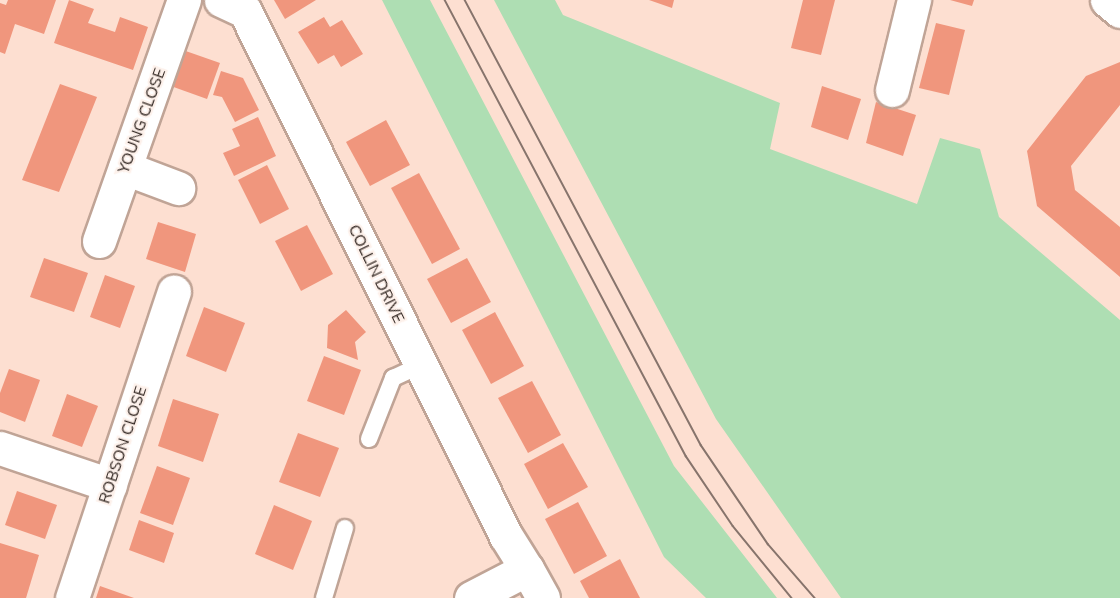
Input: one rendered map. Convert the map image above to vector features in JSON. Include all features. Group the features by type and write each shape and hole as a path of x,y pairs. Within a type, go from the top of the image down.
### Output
{"street":[{"name":"YOUNG CLOSE","path":"99,241 184,0"},
{"path":"892,90 915,0"},
{"path":"1107,0 1120,11"},
{"name":"COLLIN DRIVE","path":"233,6 421,365 506,536 543,598"},
{"path":"125,168 178,188"},
{"name":"ROBSON CLOSE","path":"72,598 174,292"},
{"path":"0,448 110,485"},
{"path":"471,598 527,569"}],"lane":[{"path":"369,439 393,378 421,365"},
{"path":"324,598 345,528"}],"green space":[{"path":"382,0 430,0 674,466 777,598 706,598 664,557"},
{"path":"494,0 555,0 563,15 780,103 770,149 917,204 940,138 980,149 999,217 1120,320 1120,598 841,598 716,419"}],"building":[{"path":"8,0 56,0 44,34 15,24 5,54 0,52 0,3 6,5"},
{"path":"69,0 94,9 88,23 115,32 120,17 148,27 133,70 54,43"},
{"path":"274,0 316,0 285,19"},
{"path":"649,0 674,0 672,8"},
{"path":"803,0 835,0 821,55 791,48"},
{"path":"950,0 974,0 972,6"},
{"path":"324,17 330,27 342,20 363,54 341,67 334,55 318,64 298,32"},
{"path":"936,23 965,30 949,95 919,88"},
{"path":"180,49 220,63 207,99 168,85"},
{"path":"1120,62 1120,105 1071,166 1075,190 1120,227 1120,277 1037,206 1027,151 1086,76"},
{"path":"221,71 243,78 259,110 235,122 222,97 213,95"},
{"path":"60,84 97,97 59,192 22,180"},
{"path":"822,86 861,99 848,140 811,127"},
{"path":"876,102 916,115 903,156 866,143"},
{"path":"258,117 276,156 234,176 223,153 240,146 232,129"},
{"path":"386,120 410,165 370,186 346,142"},
{"path":"267,165 289,209 260,224 238,180"},
{"path":"419,173 460,249 432,264 391,188"},
{"path":"158,222 196,234 185,272 146,259"},
{"path":"307,225 333,274 301,291 275,241"},
{"path":"44,258 88,273 74,312 30,297"},
{"path":"467,258 491,302 451,323 427,279"},
{"path":"105,275 135,286 120,328 90,317"},
{"path":"204,307 245,323 226,372 186,356"},
{"path":"346,310 366,332 355,342 358,360 327,348 328,325"},
{"path":"495,312 524,366 491,384 462,330"},
{"path":"324,356 361,370 344,415 307,401"},
{"path":"9,369 40,380 25,422 0,412 0,393"},
{"path":"532,381 561,435 528,453 498,398"},
{"path":"67,394 98,406 82,447 52,436"},
{"path":"173,399 219,414 203,462 158,446"},
{"path":"298,433 339,448 320,497 279,482"},
{"path":"563,443 588,487 548,509 524,464"},
{"path":"157,466 190,478 173,525 140,513"},
{"path":"17,491 57,505 45,539 5,525"},
{"path":"578,502 607,556 574,574 545,519"},
{"path":"274,505 312,521 293,570 255,554"},
{"path":"139,520 174,533 164,563 129,550"},
{"path":"0,543 39,555 26,598 0,598"},
{"path":"620,559 640,598 589,598 580,581"},
{"path":"100,586 134,598 96,598"}],"tram line":[{"path":"445,0 686,456 733,526 792,598"},
{"path":"465,0 701,445 768,544 815,598"}]}
